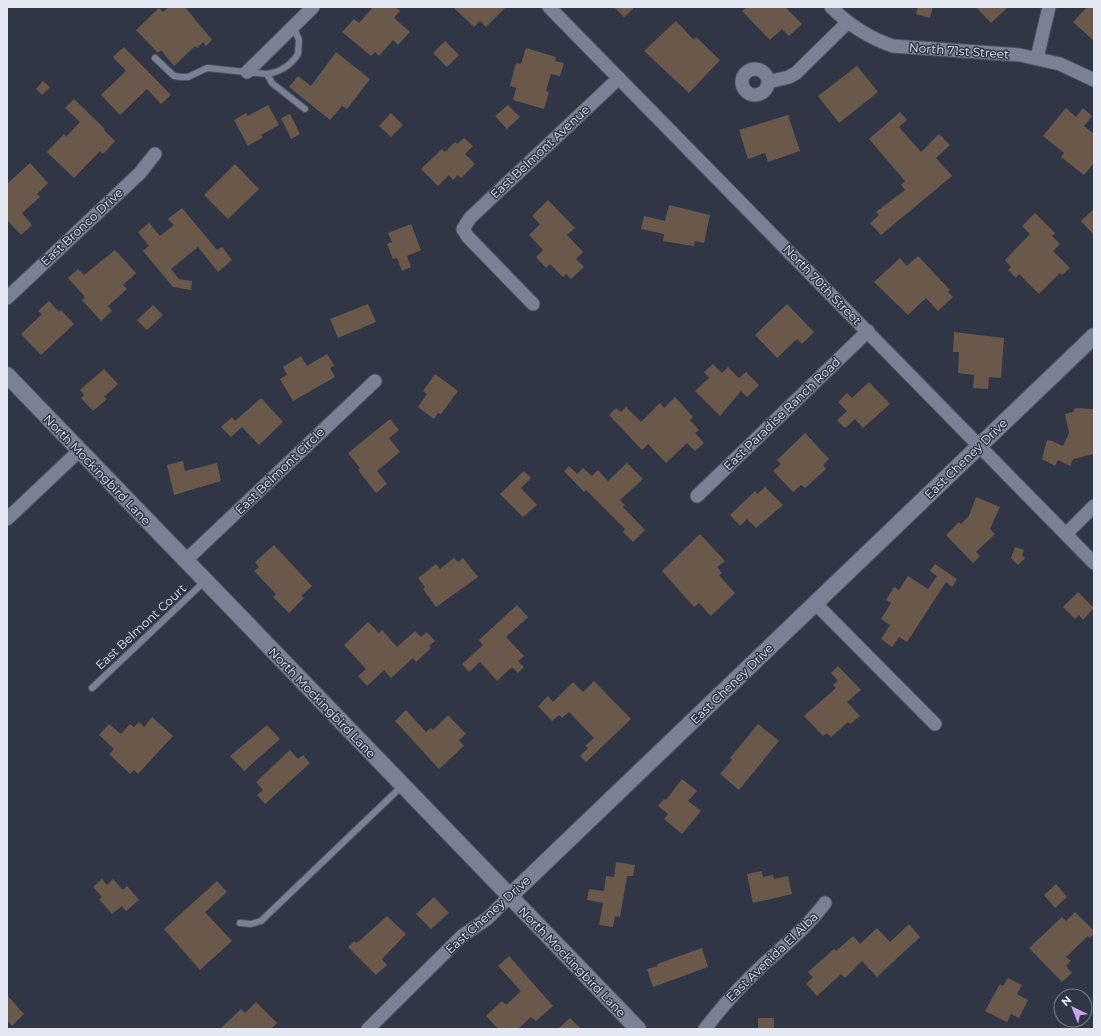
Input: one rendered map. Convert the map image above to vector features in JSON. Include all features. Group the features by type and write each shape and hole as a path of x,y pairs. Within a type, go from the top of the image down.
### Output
{"street":[{"path":"247,72 312,7"},
{"name":"North 70th Street","path":"549,7 868,331 1094,564"},
{"name":"North 71st Street","path":"831,7 847,23 876,40 893,46 1020,54 1060,64 1094,80"},
{"path":"1037,58 1049,7"},
{"path":"768,82 789,77 796,73 847,23"},
{"name":"East Belmont Avenue","path":"533,304 468,237 463,229 470,218 619,78"},
{"name":"East Bronco Drive","path":"7,298 140,173 155,154"},
{"name":"East Paradise Ranch Road","path":"697,496 868,331"},
{"name":"East Cheney Drive","path":"368,1029 462,936 488,918 1094,336"},
{"name":"North Mockingbird Lane","path":"7,375 638,1029"},
{"name":"East Belmont Circle","path":"185,561 375,381"},
{"path":"7,519 79,451"},
{"path":"1066,534 1094,506"},
{"path":"816,604 935,724"},
{"name":"East Avenida El Alba","path":"705,1029 733,994 811,922 825,903"}],"lane":[{"path":"155,58 174,76 181,78 188,77 207,68 267,74 276,72 287,66 298,54 299,40 294,26"},
{"path":"267,74 272,83 305,109"},
{"name":"East Belmont Court","path":"92,688 205,581"},
{"path":"240,923 251,924 261,921 402,786"}],"building":[{"path":"169,7 185,7 212,40 206,46 203,42 197,48 195,46 174,66 161,50 158,53 136,30 159,8 163,12"},
{"path":"373,7 395,7 400,11 394,18 410,32 398,45 393,40 379,56 375,52 371,56 342,32 354,19 359,23"},
{"path":"453,7 506,7 486,27 480,21 474,27"},
{"path":"614,7 635,7 624,17"},
{"path":"747,7 785,7 802,24 789,36 782,29 770,40 742,11"},
{"path":"918,7 933,7 930,18 916,14"},
{"path":"976,7 1008,7 991,23"},
{"path":"1087,7 1094,7 1094,41 1073,22"},
{"path":"676,21 694,40 696,37 720,60 689,93 644,51"},
{"path":"445,41 459,55 447,67 433,53"},
{"path":"124,47 171,95 161,104 147,89 120,115 101,95 126,71 113,57"},
{"path":"526,48 556,57 555,61 564,63 560,76 551,74 546,91 549,92 544,109 513,100 516,88 510,86 516,63 521,64"},
{"path":"336,52 370,79 347,109 342,106 330,120 289,87 298,76 311,86"},
{"path":"857,66 878,92 839,123 818,96"},
{"path":"43,81 50,87 42,95 36,89"},
{"path":"74,99 105,129 104,130 115,141 103,154 100,151 74,178 47,152 64,134 66,137 80,122 65,108"},
{"path":"268,105 279,125 261,135 263,137 248,146 234,120 246,113 248,116"},
{"path":"508,105 520,117 507,129 495,116"},
{"path":"1066,108 1076,117 1083,108 1092,116 1084,126 1094,134 1094,163 1084,175 1061,157 1064,153 1043,136"},
{"path":"900,112 907,120 899,127 921,152 939,134 950,145 936,158 952,176 881,235 870,223 879,215 876,212 905,190 901,185 905,181 869,139"},
{"path":"391,113 403,125 391,137 379,126"},
{"path":"290,114 300,134 291,139 281,118"},
{"path":"788,115 800,151 768,162 765,153 748,159 739,130"},
{"path":"464,138 473,146 465,154 475,164 461,178 458,175 453,180 449,175 438,186 421,169 442,149 445,152 455,142 457,144"},
{"path":"30,163 48,183 37,194 40,197 22,213 32,225 21,235 7,220 7,184"},
{"path":"235,164 259,189 228,219 204,195"},
{"path":"548,200 575,228 567,235 583,252 576,259 584,267 571,279 566,274 563,277 550,264 546,268 536,257 543,250 529,235 540,224 532,216"},
{"path":"669,205 710,215 704,243 695,241 694,246 663,241 664,234 641,229 644,216 665,221"},
{"path":"182,208 217,250 222,247 232,260 218,272 198,247 171,269 179,279 192,281 191,290 173,287 143,251 149,246 138,232 149,223 160,236 174,225 168,219"},
{"path":"1094,209 1094,235 1081,221"},
{"path":"1035,213 1055,233 1052,236 1060,244 1053,251 1070,268 1062,275 1060,273 1039,294 1019,274 1016,278 1008,270 1011,267 1005,260 1030,234 1022,226"},
{"path":"411,224 421,250 407,256 411,267 402,271 397,258 393,259 387,244 392,242 388,233"},
{"path":"115,250 136,273 123,285 127,289 108,306 112,311 101,321 82,300 85,297 68,278 78,269 84,275"},
{"path":"918,256 950,290 948,292 953,297 938,311 926,298 908,315 874,282 900,258 907,266"},
{"path":"49,301 59,312 61,310 74,324 41,355 21,334 42,314 38,311"},
{"path":"368,304 376,322 338,338 330,319"},
{"path":"787,304 814,332 802,344 797,339 777,358 755,335"},
{"path":"153,305 163,315 147,330 137,320"},
{"path":"954,332 1004,338 1001,378 989,377 988,389 973,388 974,375 958,373 959,352 953,352"},
{"path":"327,354 334,365 330,368 335,377 293,401 280,379 287,375 283,367 301,356 307,366"},
{"path":"713,364 722,373 728,367 739,378 746,372 759,385 747,397 741,391 720,416 695,391 709,378 704,372"},
{"path":"104,369 118,384 104,397 107,399 93,411 81,398 84,395 80,390"},
{"path":"435,374 458,391 441,414 438,413 434,419 418,407 427,394 423,391"},
{"path":"869,382 890,404 863,428 855,419 845,428 837,420 847,411 838,402 847,393 852,398"},
{"path":"675,397 693,417 690,420 699,430 695,433 704,443 695,451 687,443 666,463 648,444 642,450 609,415 616,408 621,412 626,407 641,422 660,403 664,408"},
{"path":"261,398 283,422 259,445 242,427 231,437 221,427 232,417 235,421"},
{"path":"1075,408 1094,409 1094,454 1073,459 1070,466 1058,460 1055,466 1042,459 1047,440 1063,446 1069,433 1065,414 1073,412"},
{"path":"390,419 399,430 389,438 400,452 377,471 387,484 376,493 358,470 360,468 348,453"},
{"path":"805,433 829,459 823,465 826,469 805,488 801,485 793,492 773,471 781,464 777,460"},
{"path":"183,461 185,471 217,463 221,481 174,495 167,465"},
{"path":"627,463 643,479 620,500 625,505 623,507 645,530 633,542 623,532 625,529 586,490 584,492 564,471 569,466 577,474 583,468 592,476 598,470 608,481"},
{"path":"524,471 531,478 521,488 537,505 523,517 500,494"},
{"path":"765,487 783,505 756,528 747,519 740,526 730,515 755,491 757,494"},
{"path":"976,497 1000,507 990,529 995,534 976,552 980,556 973,563 946,535 959,522 961,524 969,516"},
{"path":"700,534 725,561 717,567 722,573 719,575 735,593 711,616 699,603 694,607 662,571"},
{"path":"274,545 312,586 301,596 304,598 289,613 273,597 276,594 254,571 259,567 255,562"},
{"path":"1015,547 1024,550 1022,555 1025,558 1018,565 1011,558"},
{"path":"454,558 458,562 463,558 478,577 436,607 423,589 425,587 418,578 436,564 440,569"},
{"path":"935,564 957,579 952,587 946,582 907,642 899,637 892,647 881,639 890,625 881,619 891,603 886,600 894,587 899,590 908,576 928,589 937,576 930,571"},
{"path":"1078,592 1094,608 1083,620 1079,615 1075,619 1063,607"},
{"path":"517,605 528,617 506,637 524,656 518,661 524,667 518,673 512,667 497,681 480,662 469,672 462,664 483,645 479,640"},
{"path":"368,622 379,633 382,630 397,647 415,631 421,637 427,632 435,641 429,646 431,648 416,662 413,658 391,678 384,670 367,686 358,676 366,669 344,645"},
{"path":"838,666 861,690 847,702 860,716 850,724 848,722 831,737 827,733 823,736 804,716 836,688 833,685 838,681 831,673"},
{"path":"594,681 631,719 586,762 580,756 588,748 585,746 594,738 569,712 562,718 559,715 552,721 538,706 548,696 553,702 573,682 583,692"},
{"path":"406,710 426,732 431,728 433,730 448,715 466,734 459,740 464,746 439,769 395,721"},
{"path":"152,717 173,736 138,774 134,770 130,774 109,754 114,749 99,735 109,724 121,734 130,724 134,727 139,722 144,727"},
{"path":"758,724 779,741 739,790 720,774 732,760 730,758"},
{"path":"267,725 280,739 244,771 230,756"},
{"path":"290,750 298,759 303,755 310,763 265,804 257,795 263,790 256,782"},
{"path":"682,779 697,791 688,801 701,811 682,834 664,819 668,814 658,806 664,799 666,800"},
{"path":"616,862 635,865 633,876 627,876 620,917 615,916 613,927 599,925 603,903 587,900 589,889 604,891 606,876 614,877"},
{"path":"762,871 763,877 773,875 774,879 788,876 792,894 753,903 747,874"},
{"path":"102,879 107,885 113,879 123,890 127,886 139,900 126,911 122,906 112,914 99,899 102,897 93,887"},
{"path":"217,881 227,892 205,912 232,941 200,970 164,929"},
{"path":"1056,884 1067,897 1055,908 1044,895"},
{"path":"434,897 449,913 431,929 416,914"},
{"path":"1075,912 1094,931 1094,934 1089,938 1088,936 1066,957 1071,961 1066,966 1072,973 1062,982 1029,948 1062,917 1066,921"},
{"path":"387,916 406,934 382,959 387,965 376,975 348,947 354,941 357,943"},
{"path":"909,924 920,937 877,977 862,961 845,978 841,974 817,996 806,984 813,977 808,972 834,949 836,951 853,936 860,944 877,928 890,942"},
{"path":"702,948 708,967 653,987 647,969"},
{"path":"509,956 553,1006 536,1021 531,1017 518,1029 498,1029 486,1016 502,1001 506,1005 521,991 498,966"},
{"path":"1008,978 1022,985 1017,994 1028,1000 1019,1018 1011,1014 1007,1022 985,1011 1000,984 1003,986"},
{"path":"7,995 24,1014 12,1026 7,1020"},
{"path":"256,1002 277,1023 271,1029 220,1029 241,1009 245,1013"},
{"path":"570,1018 581,1029 558,1029"},
{"path":"758,1018 774,1018 774,1029 758,1029"}]}
